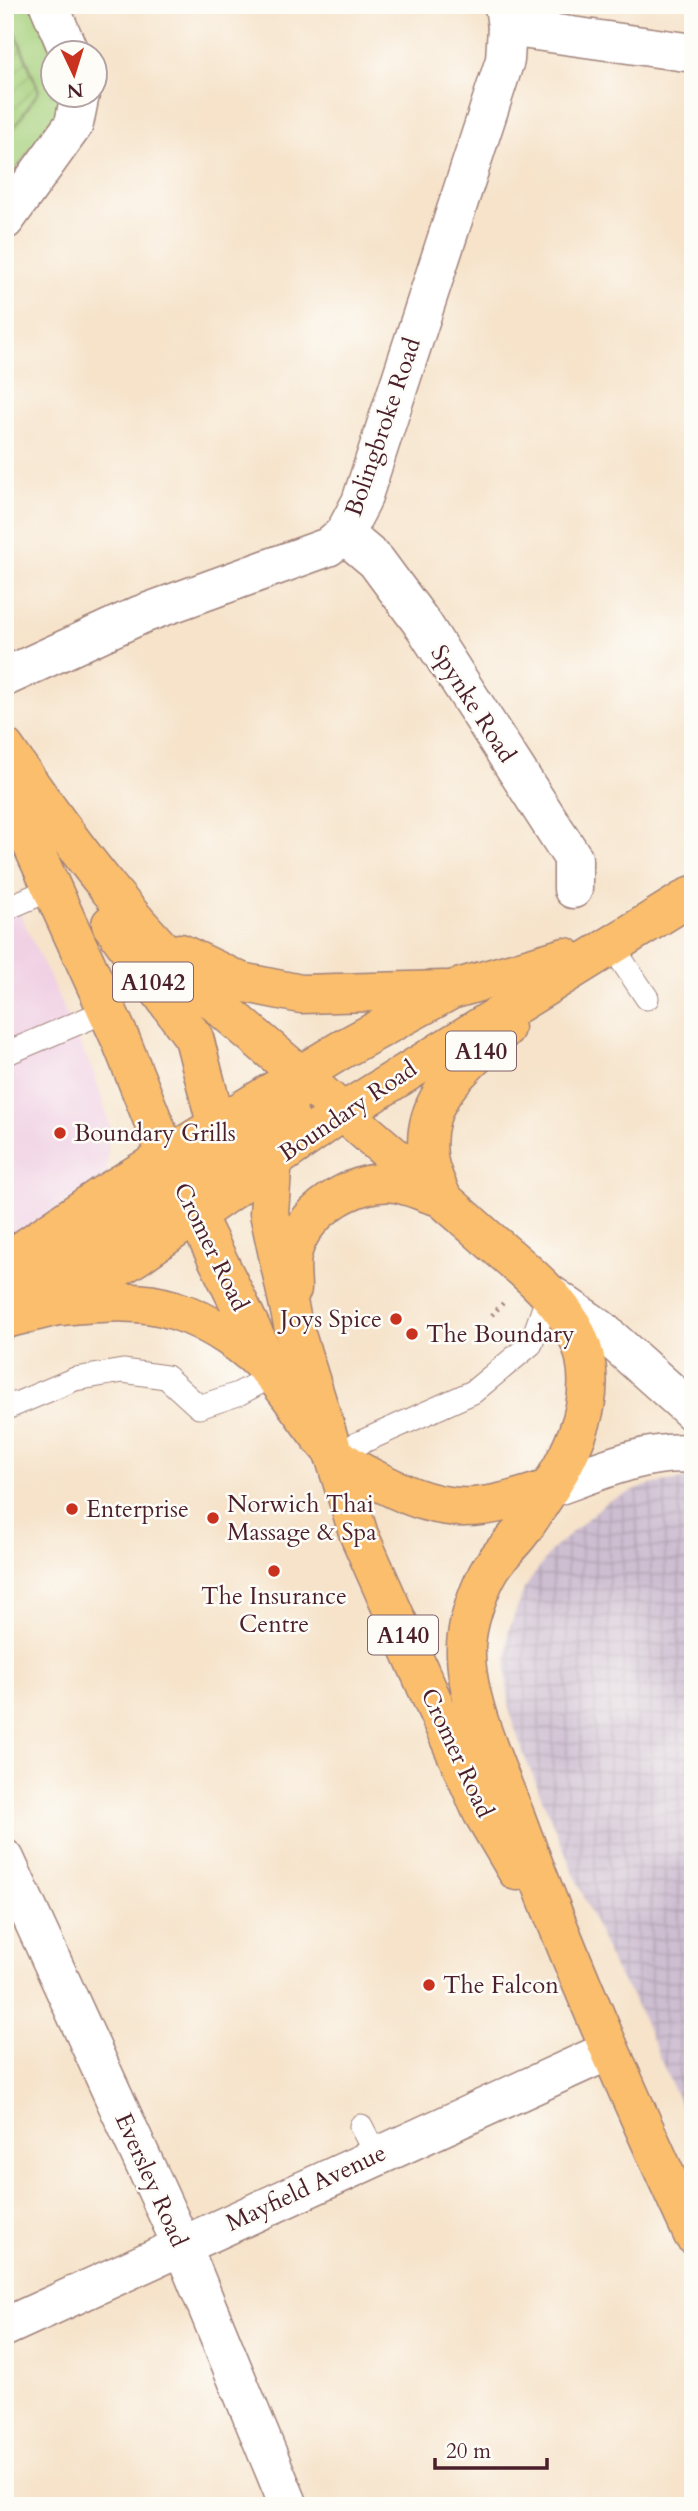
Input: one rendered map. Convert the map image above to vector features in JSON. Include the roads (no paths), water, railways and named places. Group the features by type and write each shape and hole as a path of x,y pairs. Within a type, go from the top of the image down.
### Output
{"main road":[{"path":"5,748 71,844"},
{"name":"Cromer Road","path":"5,785 106,1011 189,1183 274,1375"},
{"name":"A140","path":"71,844 155,942 229,1015 302,1074 549,1293 578,1335 589,1384 586,1407 572,1449 548,1489 489,1506 458,1509 426,1504 366,1475 335,1454"},
{"name":"A1042","path":"71,844 113,930 194,1038 217,1127"},
{"name":"Boundary Road","path":"189,1183 273,1162 343,1112 610,943 693,895"},
{"name":"A140","path":"155,942 241,982 301,994 451,990"},
{"name":"Boundary Road","path":"189,1183 217,1127 302,1074 451,990 610,943"},
{"name":"Boundary Road","path":"442,1198 429,1162 429,1119 442,1090 529,1005 610,943"},
{"name":"Cromer Road","path":"302,1074 280,1125 273,1162 270,1213 293,1325 359,1535 482,1812 571,1964"},
{"name":"A140","path":"5,1301 300,1111 343,1112"},
{"path":"5,1274 36,1236 189,1183"},
{"path":"5,1319 53,1307 189,1183"},
{"name":"A140","path":"293,1325 292,1255 310,1218 336,1198 368,1185 394,1183 442,1198"},
{"name":"Cromer Road","path":"53,1307 101,1302 155,1305 176,1310 225,1334 274,1375 335,1454"},
{"name":"Cromer Road","path":"548,1489 524,1529 487,1577 467,1636 467,1661 479,1721 571,1964 693,2235"}],"street":[{"path":"49,5 63,38"},
{"path":"506,16 693,53"},
{"name":"Bolingbroke Road","path":"5,677 140,615 328,547 344,534 361,502 505,60 506,16"},
{"path":"5,220 74,124 77,108"},
{"name":"Spynke Road","path":"344,534 376,561 439,649 573,858 573,889"},
{"path":"549,1293 599,1328 693,1412"},
{"path":"548,1489 648,1457 671,1452 693,1454"},
{"name":"Eversley Road","path":"5,1859 183,2248 289,2506"},
{"name":"Mayfield Avenue","path":"5,2327 183,2248 369,2141 608,2051"}],"lane":[{"path":"5,909 51,889"},
{"path":"610,943 647,998"},
{"path":"5,1054 106,1011"},
{"path":"335,1454 473,1392 531,1344 549,1293"},
{"path":"5,1401 9,1407 75,1379 123,1371 166,1377 199,1407 238,1394 274,1375"}],"place":[{"name":"Boundary Grills","path":"60,1133"},
{"name":"Joys Spice","path":"396,1319"},
{"name":"The Boundary","path":"412,1334"},
{"name":"Enterprise","path":"72,1509"},
{"name":"Norwich Thai Massage & Spa","path":"213,1518"},
{"name":"The Insurance Centre","path":"274,1571"},
{"name":"The Falcon","path":"429,1985"}]}
